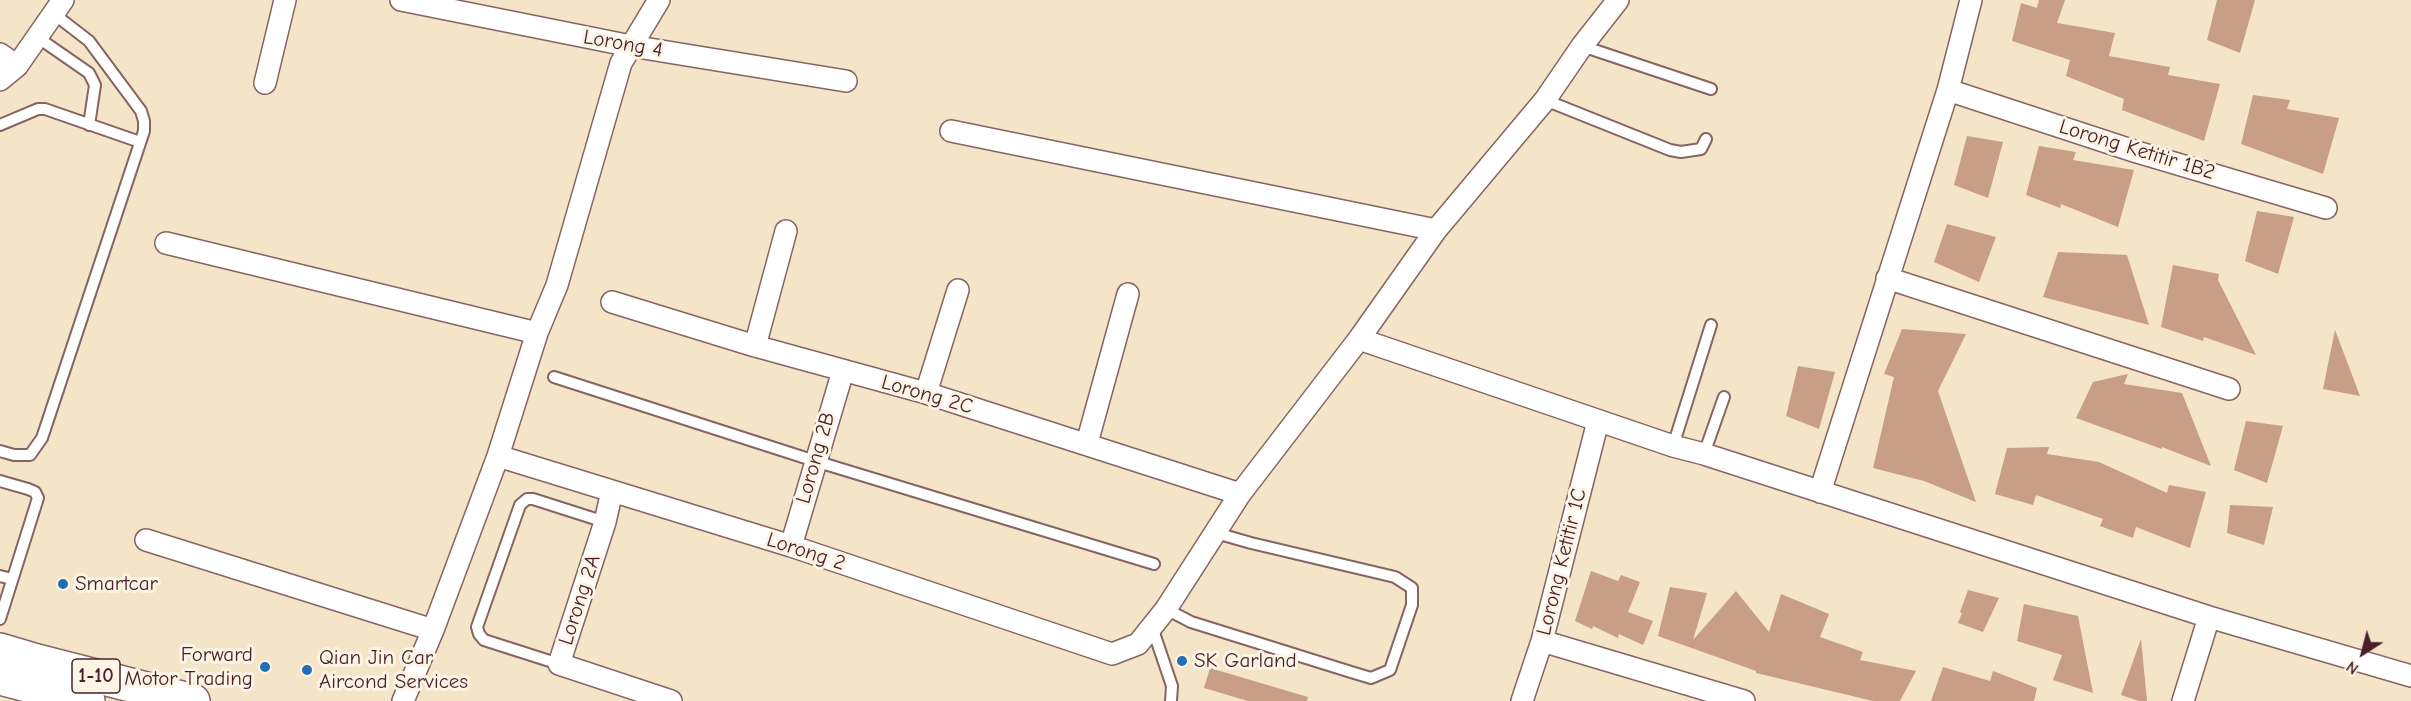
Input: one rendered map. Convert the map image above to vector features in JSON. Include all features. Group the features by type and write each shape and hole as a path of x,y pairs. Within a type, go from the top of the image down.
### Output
{"highway":[{"name":"1-10","path":"0,650 37,662 193,701"},
{"name":"1-10","path":"18,686 88,701"}],"street":[{"path":"265,83 285,0"},
{"name":"Lorong 4","path":"401,0 630,46 846,81"},
{"path":"403,701 433,630 498,456 537,333 557,285 621,63 659,0"},
{"path":"1152,627 1240,495 1359,339 1436,230 1545,100 1582,46 1618,0"},
{"path":"1820,492 1948,90 1971,0"},
{"path":"0,80 8,60 37,37 58,7"},
{"name":"Lorong Ketitir 1B2","path":"1948,90 2137,152 2326,208"},
{"path":"951,131 1436,230"},
{"path":"755,346 786,231"},
{"path":"166,243 537,333"},
{"path":"1887,278 2229,389"},
{"path":"926,393 958,290"},
{"path":"1087,443 1128,294"},
{"name":"Lorong 2C","path":"612,302 755,346 926,393 1087,443 1240,495"},
{"path":"1359,339 1598,422 2209,617 2411,676"},
{"name":"Lorong 2B","path":"791,546 843,371"},
{"name":"Lorong Ketitir 1C","path":"1522,701 1542,641 1598,422"},
{"name":"Lorong 2","path":"498,456 791,546 1112,654 1138,644 1152,627"},
{"name":"Lorong 2A","path":"612,491 605,522 559,664 672,701"},
{"path":"146,540 433,630"},
{"path":"2183,701 2209,617"},
{"path":"1542,641 1744,701"}],"lane":[{"path":"0,451 14,456 30,455 42,438 140,142 144,121 141,111 89,41 58,7"},
{"path":"37,37 89,73 95,85 89,124"},
{"path":"1582,46 1711,89"},
{"path":"1545,100 1670,150 1681,152 1701,148 1706,139"},
{"path":"0,125 38,109 45,109 140,142"},
{"path":"1673,446 1711,325"},
{"path":"554,377 1154,564"},
{"path":"1704,454 1724,397"},
{"path":"0,481 35,492 38,498 0,619"},
{"path":"559,664 484,640 477,627 520,505 533,499 605,522"},
{"path":"1166,609 1191,622 1371,678 1390,670 1412,605 1412,588 1395,577 1251,543 1216,532"},
{"path":"0,576 12,579"},
{"path":"1152,627 1172,686 1171,701"}],"building":[{"path":"2039,0 2065,0 2057,23 2115,33 2109,56 2170,67 2168,75 2220,84 2204,141 2122,110 2124,99 2066,76 2070,60 2012,41 2021,3 2037,8"},
{"path":"2217,0 2255,0 2240,53 2207,40"},
{"path":"2253,95 2290,100 2287,109 2339,118 2323,174 2241,144"},
{"path":"1967,136 2003,142 1988,198 1954,185"},
{"path":"2039,146 2076,152 2073,160 2134,170 2118,227 2061,204 2060,208 2026,195"},
{"path":"2257,211 2294,217 2278,274 2245,261"},
{"path":"1947,224 1996,237 1979,282 1934,262"},
{"path":"2058,252 2127,255 2149,325 2043,297"},
{"path":"2173,265 2219,274 2218,280 2256,355 2204,337 2203,341 2161,327"},
{"path":"1902,329 1966,334 1938,391 1976,502 1924,481 1873,468 1894,377 1884,374"},
{"path":"2335,330 2360,396 2323,389"},
{"path":"1798,366 1835,372 1819,429 1786,416"},
{"path":"2128,374 2124,384 2182,393 2211,466 2076,418 2093,382"},
{"path":"2246,421 2283,426 2267,483 2234,470"},
{"path":"2049,447 2047,454 2099,462 2167,493 2169,485 2206,492 2190,548 2136,527 2133,538 2100,526 2103,519 2036,495 2033,505 1995,494 2007,448"},
{"path":"2230,505 2273,507 2264,545 2227,533"},
{"path":"1591,571 1618,581 1621,575 1640,582 1628,612 1653,621 1643,645 1619,634 1618,638 1593,626 1592,629 1575,621"},
{"path":"1670,587 1707,593 1693,640 1736,591 1769,632 1781,594 1829,614 1820,637 1863,652 1860,660 1916,671 1900,701 1873,701 1756,673 1756,671 1658,636"},
{"path":"1968,590 1999,598 1983,632 1958,623"},
{"path":"2024,604 2078,616 2093,693 2053,680 2062,655 2017,641"},
{"path":"2141,639 2147,701 2121,695"},
{"path":"1943,667 1990,681 1993,671 2037,688 2034,701 1931,701"},
{"path":"1210,668 1308,697 1307,701 1248,701 1204,688"}],"place":[{"name":"Smartcar","path":"63,584"},
{"name":"SK Garland","path":"1182,661"},
{"name":"Forward Motor Trading","path":"265,667"},
{"name":"Qian Jin Car Aircond Services","path":"307,670"}]}
